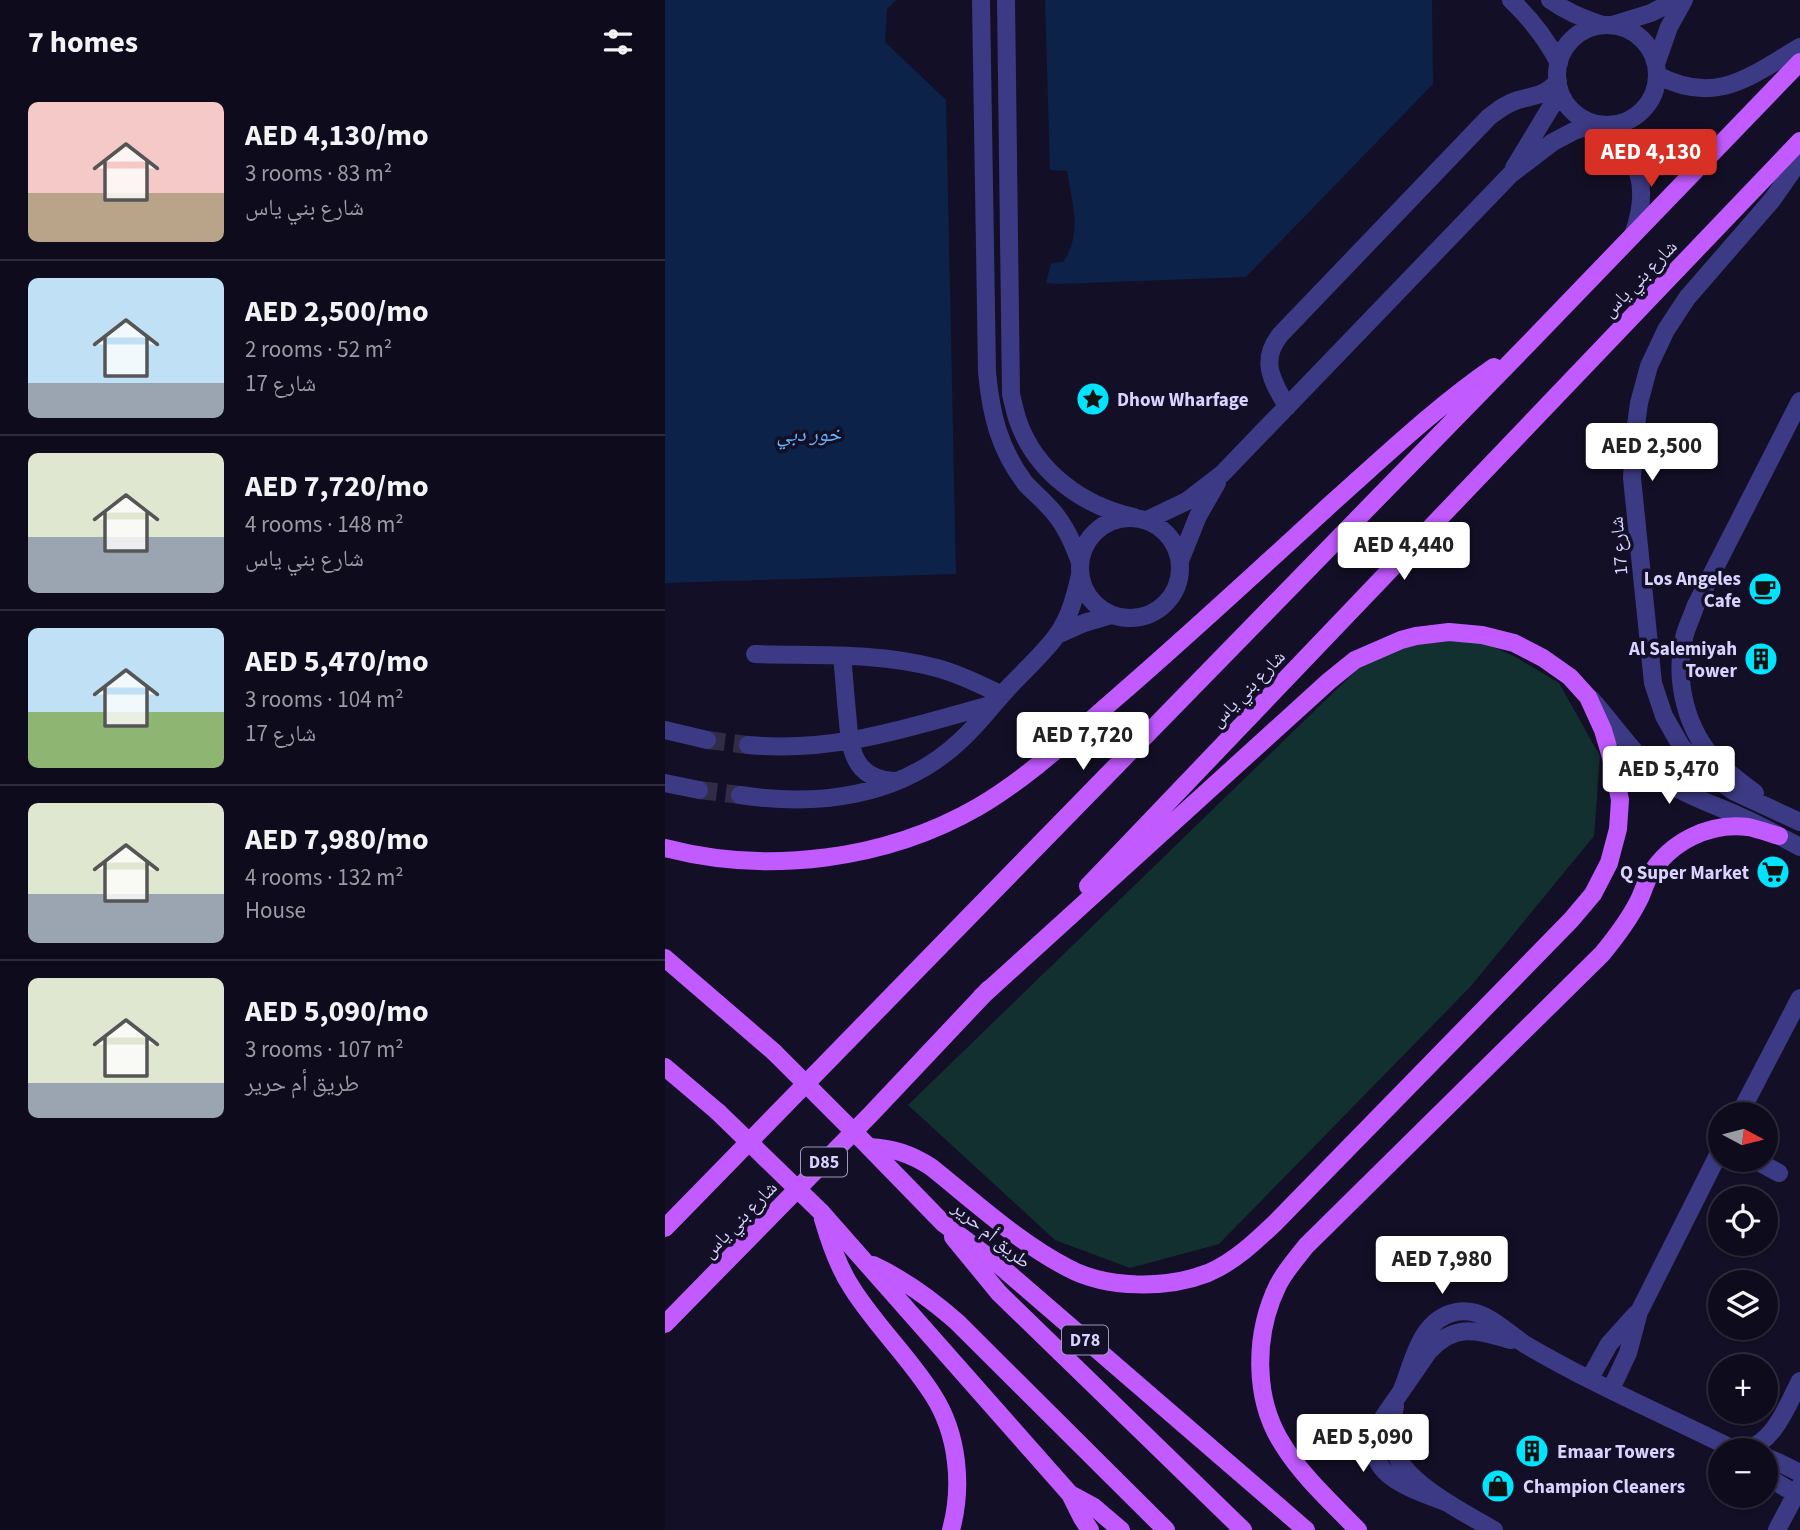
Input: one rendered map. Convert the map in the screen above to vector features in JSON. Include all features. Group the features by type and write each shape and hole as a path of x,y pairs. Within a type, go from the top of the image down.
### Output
{"main road":[{"name":"شارع بني ياس","path":"665,1228 1800,62"},
{"name":"شارع بني ياس","path":"665,1324 871,1114 1800,141"},
{"path":"665,848 721,858 764,861 809,859 853,853 896,842 938,827 978,807 1015,783 1050,755 1154,665 1418,426 1529,343"},
{"path":"869,1147 885,1148 917,1158 1041,1252 1070,1270 1103,1280 1137,1285 1172,1282 1207,1273 1231,1260 1286,1213 1571,920 1593,894 1609,863 1618,830 1620,800 1603,730 1588,697 1570,677 1543,658 1514,643 1482,635 1449,632 1416,636 1355,660 981,997"},
{"path":"1358,1530 1298,1468 1281,1443 1268,1416 1261,1386 1259,1356 1269,1304 1279,1283 1307,1246 1602,954 1629,918 1649,876 1663,857 1681,842 1702,832 1724,827 1748,827 1779,836"},
{"name":"طريق أم حرير","path":"665,958 774,1052 943,1223 999,1265 1306,1530"},
{"path":"665,1068 718,1112 821,1212 1070,1494 1090,1530"},
{"path":"821,1212 838,1264 852,1288 935,1397 949,1428 957,1461 957,1495 951,1530"},
{"path":"943,1223 969,1259 999,1293 1243,1530"},
{"path":"864,1261 889,1272 936,1303 1166,1530"},
{"path":"1070,1494 1094,1507 1121,1530"}],"street":[{"path":"981,0 987,372 989,402 997,432 1010,460 1027,485 1049,506 1073,542 1083,588 1090,599 1111,615 1122,618 1133,618 1155,611 1171,596 1177,585 1180,561 1198,516 1222,474"},
{"path":"1006,0 1010,367 1011,394 1018,422 1030,447 1047,469 1083,499 1108,510 1141,519 1165,532 1177,550 1180,561"},
{"path":"1511,0 1541,33 1568,107 1619,140 1632,158 1642,196 1640,216 1633,235"},
{"path":"1550,0 1583,19 1624,28 1635,34 1651,52 1656,69 1673,83 1691,88 1709,89 1744,80 1800,47"},
{"path":"1511,174 1559,79 1565,49 1575,37 1587,29 1651,13 1676,0"},
{"path":"740,795 782,800 820,800 870,790 918,771 960,742 1057,635 1072,606 1083,550 1098,528 1121,517 1141,519 1187,501 1222,474 1511,174 1553,142 1574,131 1599,125 1620,124 1635,117 1647,106 1654,92 1656,69 1669,27 1683,0"},
{"path":"982,24 1006,23"},
{"path":"1287,407 1269,371 1270,351 1280,335 1489,117 1502,107 1542,94 1551,89 1559,79"},
{"name":"شارع 17","path":"1800,160 1772,200 1687,298 1666,330 1649,366 1639,402 1632,478 1653,683 1664,716 1681,746 1705,771 1733,791 1800,822"},
{"path":"1776,810 1715,760 1696,733 1684,703 1680,670 1684,638 1696,607 1800,401"},
{"path":"1057,635 1111,615"},
{"path":"755,654 875,657 907,661 939,668 969,679 998,699"},
{"path":"842,656 849,742 855,759 865,771 879,780 894,781"},
{"path":"1588,697 1616,726 1641,759 1674,786 1800,847"},
{"path":"748,745 774,748 849,742 998,699"},
{"path":"665,730 707,740"},
{"path":"665,783 699,790"},
{"path":"1746,1102 1800,998"},
{"path":"1611,1389 1628,1353 1639,1312 1709,1172"},
{"path":"1494,1530 1448,1503 1398,1483 1377,1460 1373,1441 1375,1432 1399,1394 1424,1335 1438,1320 1447,1315 1457,1312 1477,1313 1487,1317 1525,1344 1711,1438"},
{"path":"1590,1378 1609,1344 1639,1312"},
{"path":"1768,1438 1800,1381"},
{"path":"1778,1461 1800,1473"},
{"path":"1777,1530 1798,1490 1778,1481"}],"green space":[{"path":"1433,636 1475,639 1514,656 1559,683 1600,756 1594,836 1471,986 1219,1244 1130,1268 1055,1240 908,1105 1370,657"}],"water":[{"name":"خور دبي","path":"665,0 896,0 887,9 885,42 946,100 956,574 665,583"},
{"path":"1045,0 1432,0 1433,84 1246,277 1046,283 1051,263 1063,262 1069,251 1073,240 1074,218 1067,171 1050,170"}],"tunnel":[{"path":"707,740 748,745"},
{"path":"699,790 740,795"}],"place":[{"name":"Dhow Wharfage","path":"1093,399"},
{"name":"Los Angeles Cafe","path":"1765,589"},
{"name":"Al Salemiyah Tower","path":"1761,659"},
{"name":"Q Super Market","path":"1773,872"},
{"name":"Emaar Towers","path":"1532,1451"},
{"name":"Champion Cleaners","path":"1498,1486"}]}
